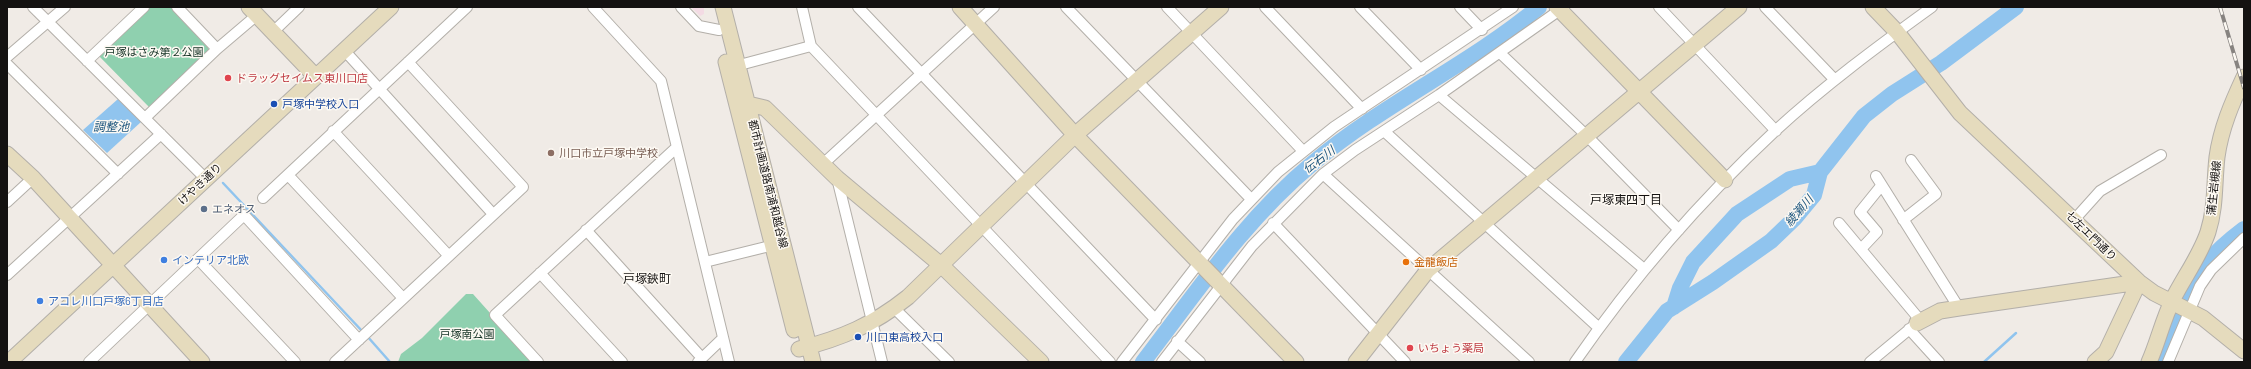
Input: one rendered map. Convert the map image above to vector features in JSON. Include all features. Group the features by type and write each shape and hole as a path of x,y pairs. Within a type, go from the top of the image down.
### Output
{"street":[{"path":"34,7 206,179"},
{"path":"7,58 65,7"},
{"path":"87,61 144,7"},
{"path":"177,7 217,49"},
{"path":"273,32 300,7"},
{"name":"けやき通り","path":"9,362 391,7"},
{"path":"263,198 467,7"},
{"path":"593,7 661,81 729,362"},
{"path":"681,7 699,26 719,30"},
{"name":"都市計画道路南浦和越谷線","path":"713,7 719,30 748,104 777,244"},
{"name":"都市計画道路南浦和越谷線","path":"723,7 733,66 804,353 813,362"},
{"path":"802,7 811,46 1110,362"},
{"path":"858,7 1156,320"},
{"path":"960,7 1076,135 1201,266 1296,362"},
{"path":"823,164 994,7"},
{"path":"1066,7 1251,199"},
{"path":"1167,7 1304,151"},
{"path":"804,353 873,323 894,308 941,265 1076,135 1220,7"},
{"path":"1265,7 1362,109"},
{"path":"1360,7 1421,70"},
{"path":"1460,7 1482,30"},
{"path":"1122,362 1201,266 1251,199 1304,151 1362,109 1482,30 1513,7"},
{"path":"1660,7 1776,130"},
{"path":"1356,362 1428,270 1739,7"},
{"path":"1765,7 1835,80"},
{"name":"七左エ門通り","path":"1873,7 1900,36 1952,104 2139,282 2154,293 2172,301 2220,330 2244,351"},
{"path":"1575,362 1644,269 1725,180 1776,130 1835,80 1900,36 1932,7"},
{"path":"1162,362 1219,283 1273,223 1323,174 1500,53 1560,8 1638,92 1725,180"},
{"path":"145,118 217,49 253,11 316,77"},
{"path":"733,66 811,46"},
{"path":"344,50 493,214"},
{"path":"1500,53 1586,136 1679,230"},
{"path":"335,362 523,187 408,62"},
{"path":"7,64 118,174"},
{"name":"蒲生岩槻線","path":"2149,362 2172,301 2200,253 2208,232 2214,208 2217,158 2221,138 2226,119 2244,77"},
{"path":"1438,95 1644,269"},
{"path":"748,104 765,108 837,178 941,265 1041,362"},
{"path":"333,131 449,256"},
{"path":"1384,131 1599,328"},
{"path":"7,275 161,134"},
{"path":"538,362 495,315 678,147"},
{"path":"7,154 33,178 112,266 202,362"},
{"path":"2074,220 2100,192 2161,155"},
{"path":"1903,220 1936,194 1911,160"},
{"path":"1323,174 1529,362"},
{"path":"288,175 403,298"},
{"path":"1876,176 1959,308"},
{"path":"7,202 33,178"},
{"path":"837,178 882,362"},
{"path":"1861,249 1877,232 1860,212 1882,186"},
{"path":"92,361 244,215 359,340"},
{"path":"1273,223 1405,362"},
{"path":"1839,223 1861,249 1915,324 1939,362"},
{"path":"586,230 700,360 723,338"},
{"path":"2168,362 2188,310 2200,286 2211,270 2244,238"},
{"path":"705,262 777,244"},
{"path":"198,259 294,362"},
{"path":"540,273 622,362"},
{"path":"1870,362 1915,324 1940,311 2139,282"},
{"path":"2095,362 2106,352 2139,282"},
{"path":"894,308 949,362"},
{"path":"1178,341 1200,362"}],"shaded area":[{"path":"691,7 704,7 704,14 700,16"}],"green space":[{"name":"戸塚はさみ第２公園","path":"148,7 173,7 207,43 209,51 149,107 98,55"},
{"name":"戸塚南公園","path":"466,294 473,294 490,313 489,315 533,362 398,362 401,354 422,338"}],"water":[{"name":"調整池","path":"118,99 141,122 107,153 83,130"}],"waterway":[{"name":"伝右川","path":"1143,362 1202,283 1243,232 1288,185 1313,163 1368,122 1484,48 1539,7"},
{"name":"綾瀬川","path":"1626,362 1667,311 1713,282 1771,241 1795,218 1814,195 1820,172 1864,116 1892,94 1941,63 2016,7"},
{"path":"1674,307 1680,288 1693,262 1737,214 1790,179 1820,172"},
{"path":"223,183 363,332"},
{"path":"2184,299 2201,269 2217,252 2244,229"},
{"path":"2161,362 2179,312"},
{"path":"1984,362 2016,333"},
{"path":"367,336 390,362"}],"railway":[{"path":"2220,7 2244,88"}],"place":[{"name":"ドラッグセイムス東川口店","path":"228,78"},
{"name":"戸塚中学校入口","path":"274,104"},
{"name":"川口市立戸塚中学校","path":"551,153"},
{"name":"エネオス","path":"204,209"},
{"name":"インテリア北欧","path":"164,260"},
{"name":"金龍飯店","path":"1406,262"},
{"name":"アコレ川口戸塚6丁目店","path":"40,301"},
{"name":"川口東高校入口","path":"858,337"},
{"name":"いちょう薬局","path":"1410,348"}],"district":[{"name":"戸塚東四丁目","path":"1626,200"},
{"name":"戸塚鋏町","path":"647,279"}]}
